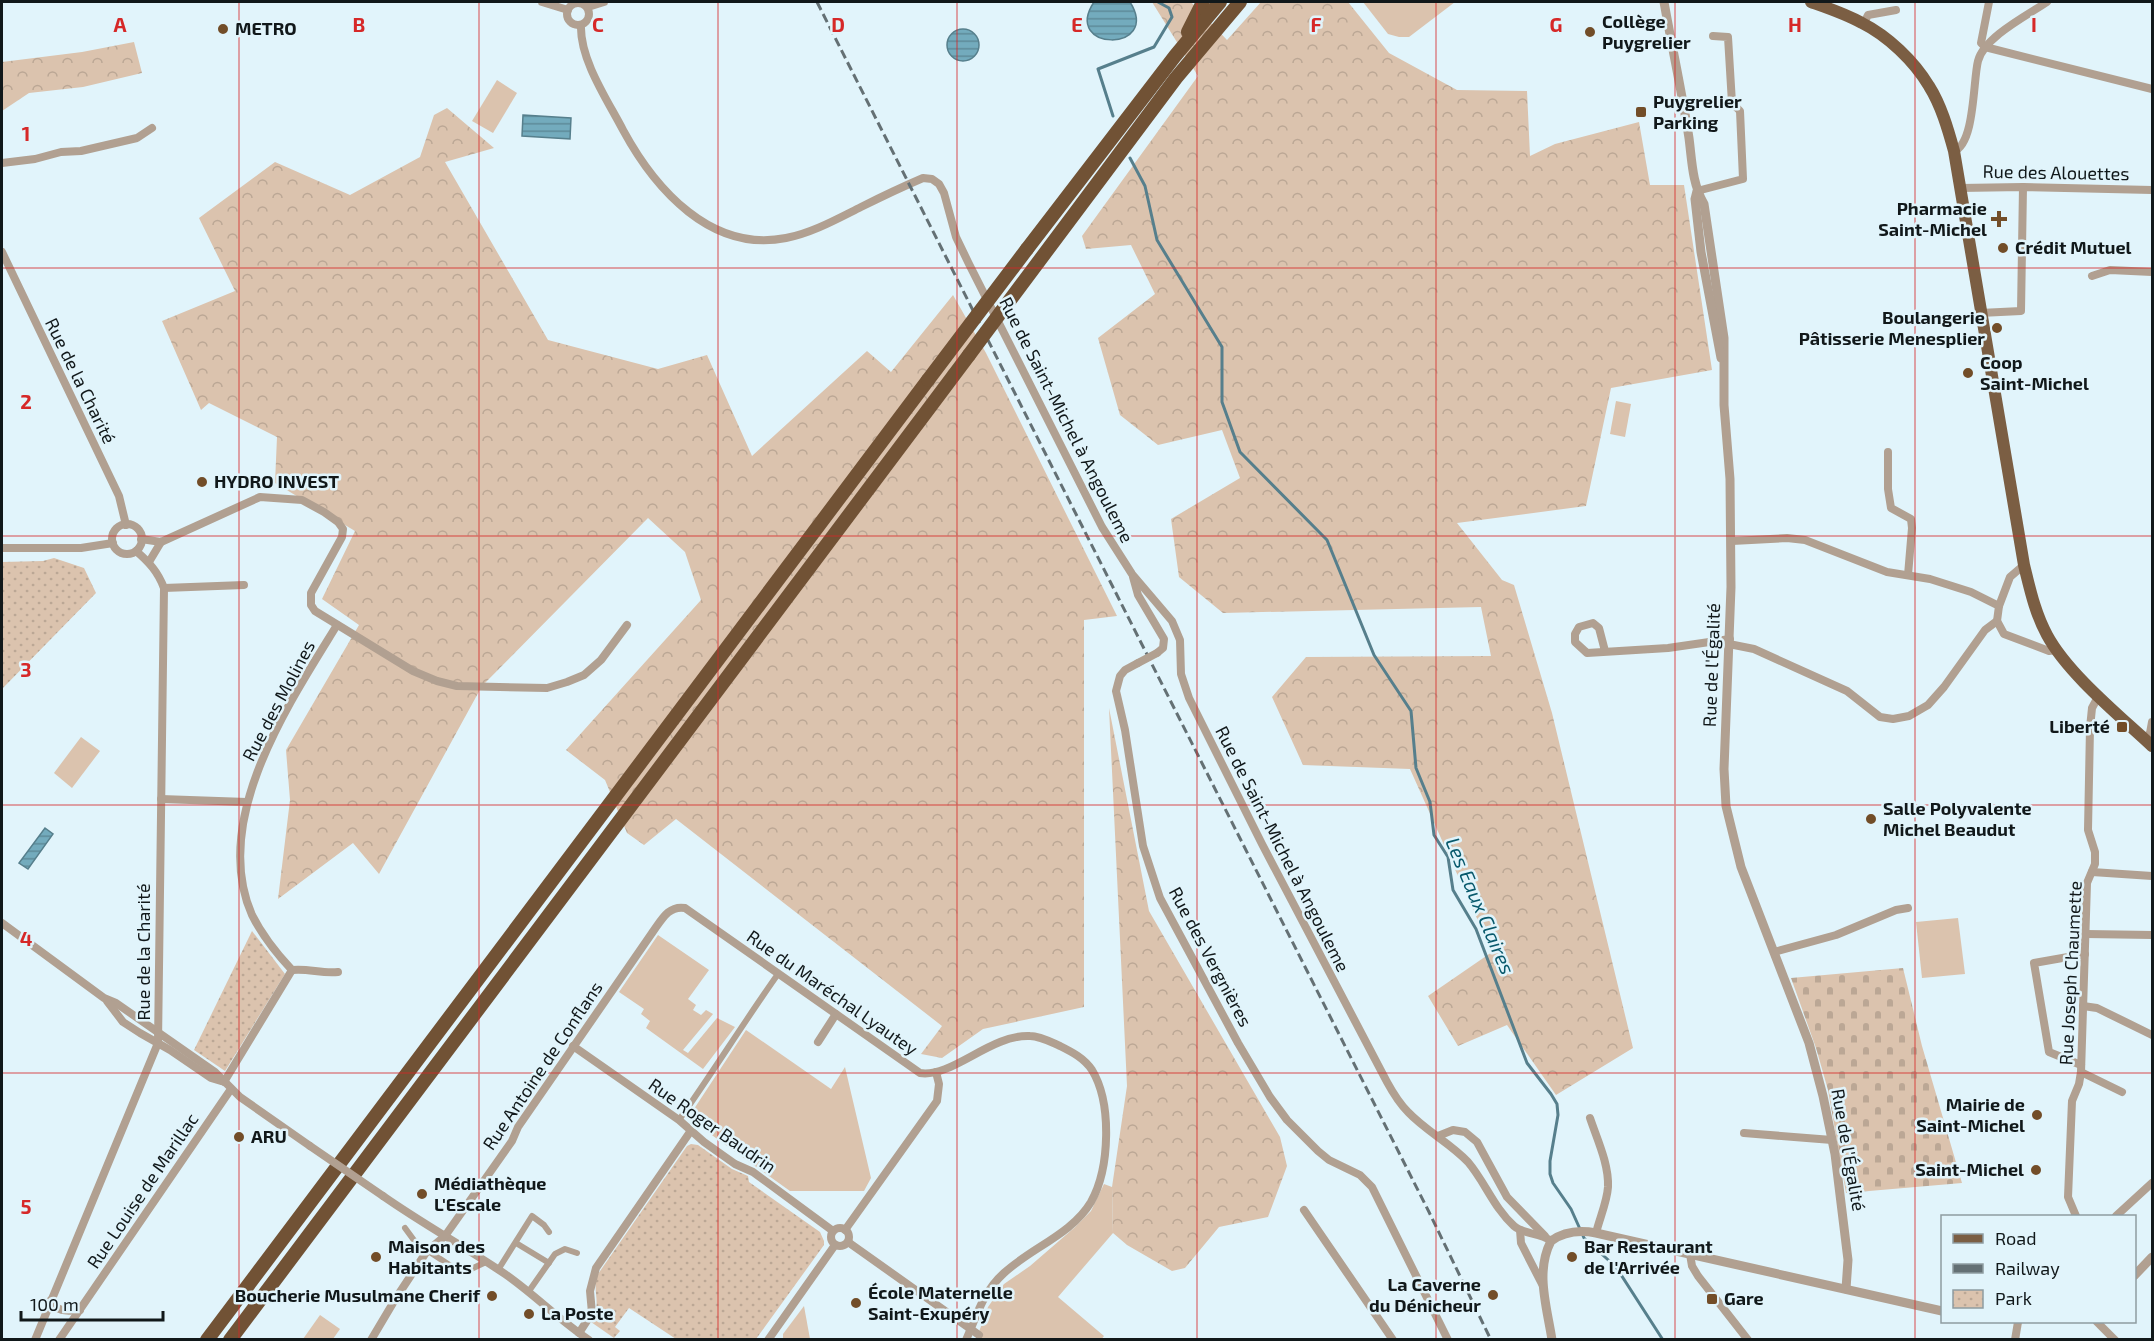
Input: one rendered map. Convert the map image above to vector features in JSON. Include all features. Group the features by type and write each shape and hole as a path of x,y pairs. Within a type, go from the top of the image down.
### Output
{"highway":[{"path":"1175,56 1203,2"},
{"path":"207,1340 1027,249 1175,56 1220,2"},
{"path":"230,1340 1176,78 1240,2"}],"main road":[{"path":"1811,2 1864,23 1901,52 1930,87 1940,108 1954,151 2024,565 2034,606 2056,650 2148,743"}],"street":[{"path":"542,2 568,10"},
{"path":"588,7 604,2"},
{"name":"Rue de l'Égalité","path":"1664,2 1697,191 1704,204 1724,338 1732,541 1724,769 1726,806 1741,867 1809,1043 1832,1140 1848,1260 1846,1289"},
{"path":"1989,2 1981,43 1985,47 2152,89"},
{"path":"1954,151 1962,146 1968,133 1978,61 1985,47 2047,2"},
{"path":"575,3 582,3 588,7 589,19 580,26 569,22 568,10 575,3"},
{"path":"1864,23 1868,15 1896,10"},
{"name":"Rue de Saint-Michel à Angouleme","path":"580,26 585,54 635,152 671,197 690,215 709,226 734,236 756,240 784,238 822,226 923,178 932,179 939,184 944,193 956,237 1097,518 1132,574 1172,621 1180,639 1181,674 1204,729 1398,1102 1469,1164 1498,1207 1520,1230"},
{"path":"1697,191 1743,179 1740,111 1732,103 1728,37 1713,36"},
{"path":"2,163 35,159 61,152 81,151 137,138 152,128"},
{"path":"1980,313 2021,311 2024,187"},
{"name":"Rue des Alouettes","path":"1960,188 2152,190"},
{"name":"Rue de la Charité","path":"2,252 120,496 126,525"},
{"path":"2091,276 2110,270 2152,272"},
{"path":"1888,452 1888,489 1891,508 1911,519 1908,575"},
{"path":"141,539 161,542 260,497 302,500 324,512 338,522 343,529 342,537 314,586 310,599 315,611 413,671 457,686 547,688 567,682 584,675 601,660 627,625"},
{"path":"126,525 131,525 138,530 141,539 136,551 124,554 117,550 112,543 115,531 126,525"},
{"path":"1732,541 1787,538 1805,540 1887,572 1930,579 1971,592 1999,606"},
{"path":"149,562 161,542"},
{"path":"2,548 81,548 112,543"},
{"path":"136,551 149,562 164,588 244,585"},
{"path":"2024,565 2010,577 1999,606 1997,621 2004,634 2049,651 2056,650"},
{"name":"Rue des Vergnières","path":"1132,574 1138,595 1164,639 1163,648 1157,653 1125,670 1120,676 1116,691 1125,730 1143,846 1160,898 1238,1043 1270,1097 1287,1120 1318,1151 1342,1167 1360,1175 1372,1187 1448,1340"},
{"name":"Rue de la Charité","path":"35,1340 158,1043 164,588"},
{"path":"1605,651 1599,628 1593,623 1579,627 1575,634 1575,642 1587,652 1668,648 1730,641 1754,649 1847,691 1880,717 1893,719 1909,716 1928,705 1944,687 1984,630 1997,621"},
{"name":"Rue des Molines","path":"292,970 266,939 253,916 243,884 240,855 241,835 247,802 267,748 338,625"},
{"name":"Rue Joseph Chaumette","path":"2076,1215 2068,1197 2072,1101 2079,1084 2081,1069 2087,883 2092,873 2095,852 2088,830 2090,728 2092,708 2099,695"},
{"path":"2148,743 2152,722"},
{"path":"161,799 247,802"},
{"path":"2092,873 2152,876"},
{"name":"Rue Antoine de Conflans","path":"371,1340 427,1251 445,1236 512,1141 518,1127 573,1046 670,910 677,907 685,908"},
{"name":"Rue du Maréchal Lyautey","path":"685,908 920,1072 936,1072"},
{"path":"1774,952 1836,935 1896,910 1908,908"},
{"path":"2,923 104,998 116,1003 215,1072 231,1089 310,1146 529,1291 589,1340"},
{"path":"2086,934 2152,935"},
{"path":"2085,954 2034,963 2049,1052 2122,1092"},
{"path":"224,1082 292,970 338,972"},
{"path":"679,1120 724,1057 743,1023 778,974"},
{"path":"104,998 123,1022 211,1078 224,1082"},
{"path":"2083,1005 2097,1008 2152,1035"},
{"path":"818,1042 836,1014"},
{"path":"845,1230 937,1101 939,1084 936,1072 1006,1039 1030,1035 1051,1041 1077,1053 1091,1068 1100,1086 1105,1110 1105,1150 1100,1181 1091,1202 1076,1222 1003,1274 983,1297 966,1340"},
{"name":"Rue Roger Baudrin","path":"573,1046 679,1120 690,1132 735,1164 753,1172 834,1231"},
{"name":"Rue Louise de Marillac","path":"59,1340 231,1089"},
{"path":"1590,1118 1608,1184 1596,1233"},
{"path":"1438,1136 1453,1130 1465,1132 1477,1142 1507,1197 1548,1238"},
{"path":"579,1333 592,1313 590,1291 596,1268 690,1132"},
{"path":"1744,1133 1832,1140"},
{"path":"2117,1215 2152,1183"},
{"path":"1304,1210 1393,1340"},
{"path":"498,1270 516,1243 529,1214 544,1225 549,1232"},
{"path":"405,1228 416,1243 454,1268 467,1271 486,1262"},
{"path":"839,1228 845,1230 849,1234 848,1242 843,1246 835,1245 831,1240 834,1231 839,1228"},
{"path":"1543,1286 1521,1243 1520,1230 1548,1238 1565,1233 1586,1231 1941,1311"},
{"path":"1548,1238 1542,1266 1552,1340"},
{"path":"848,1242 979,1335"},
{"path":"516,1243 549,1263"},
{"path":"768,1340 835,1245"},
{"path":"529,1291 555,1254 565,1249 577,1253"},
{"path":"1690,1254 1692,1266 1698,1276 1748,1340"},
{"path":"2136,1274 2152,1257"},
{"path":"51,1300 59,1310 80,1310"},
{"path":"2015,1340 2018,1323"},
{"path":"2098,1323 2115,1340"}],"green space":[{"path":"1152,2 1191,2 1227,40 1261,2 1348,2 1389,53 1457,90 1527,91 1530,156 1555,144 1639,122 1650,185 1684,185 1712,370 1611,388 1586,506 1457,523 1502,580 1514,585 1552,713 1633,1048 1556,1095 1507,1025 1458,1046 1428,996 1492,952 1410,769 1303,765 1272,697 1306,657 1491,656 1481,607 1223,613 1179,577 1171,519 1240,478 1222,430 1158,445 1120,415 1098,338 1155,294 1131,245 1086,249 1082,236 1198,76"},
{"path":"1363,2 1455,2 1409,37 1399,37 1388,34"},
{"path":"134,42 142,73 83,87 29,93 2,111 2,62 82,52"},
{"path":"497,80 517,93 493,133 472,121"},
{"path":"447,108 494,148 445,162 548,340 658,369 707,355 752,456 867,351 891,372 953,295 986,353 1117,616 1084,620 1084,1007 983,1029 942,1058 921,1054 942,1026 676,819 644,845 627,833 605,780 566,750 701,600 685,552 648,518 482,686 379,874 353,843 278,899 290,800 286,750 359,625 322,599 355,531 275,483 277,437 209,403 201,410 162,321 235,291 199,218 275,162 350,195 420,157 434,115"},
{"path":"1616,401 1631,404 1625,437 1610,434"},
{"path":"54,558 84,568 96,593 2,689 2,562 43,561"},
{"path":"1109,708 1149,911 1280,1137 1287,1166 1268,1217 1219,1227 1185,1268 1172,1271 1127,1245 1113,1233 1112,1187 1127,1086"},
{"path":"81,737 100,751 72,788 54,773"},
{"path":"1958,918 1965,974 1922,978 1916,922"},
{"path":"252,931 285,974 225,1071 194,1050"},
{"path":"658,935 709,970 688,999 696,1005 693,1010 701,1015 706,1010 713,1014 683,1050 688,1053 717,1018 735,1027 703,1069 646,1028 650,1021 641,1014 644,1009 619,992"},
{"path":"1903,968 1922,1046 1962,1183 1846,1193 1828,1090 1791,978"},
{"path":"746,1030 831,1089 845,1067 871,1178 864,1191 790,1191 688,1118"},
{"path":"698,1145 732,1169 748,1176 749,1182 820,1232 824,1245 756,1339 676,1339 629,1308 615,1327 620,1331 614,1338 591,1322 597,1303 598,1274 687,1146"},
{"path":"1104,1184 1112,1187 1113,1233 1058,1297 1104,1336 1101,1340 976,1340 988,1307 1004,1284 1030,1266 1091,1211"},
{"path":"804,1306 810,1339 783,1339 783,1334"},
{"path":"320,1315 340,1329 333,1339 303,1339"}],"water":[{"path":"1094,2 1130,2 1136,19 1133,31 1124,38 1112,40 1099,37 1090,30 1087,18"},
{"path":"963,29 974,34 979,45 974,56 963,61 952,56 947,45 952,34"},
{"path":"523,115 571,118 570,139 522,136"},
{"path":"45,828 53,834 28,869 19,863"}],"waterway":[{"name":"Les Eaux Claires","path":"1113,116 1098,69 1154,47 1172,17 1169,8 1158,2"},
{"name":"Les Eaux Claires","path":"1130,158 1145,186 1157,240 1222,347 1222,402 1240,452 1327,540 1374,655 1411,711 1416,768 1430,802 1434,835 1448,857 1453,890 1476,929 1527,1063 1557,1104 1558,1115 1550,1161 1553,1183 1571,1209 1584,1238 1616,1267 1663,1340"}],"railway":[{"path":"817,2 1429,1212 1491,1340"}],"place":[{"name":"METRO","path":"223,29"},
{"name":"Collège Puygrelier","path":"1590,32"},
{"name":"Puygrelier Parking","path":"1641,112"},
{"name":"Pharmacie Saint-Michel","path":"1999,219"},
{"name":"Crédit Mutuel","path":"2003,248"},
{"name":"Boulangerie Pâtisserie Menesplier","path":"1997,328"},
{"name":"Coop Saint-Michel","path":"1968,373"},
{"name":"HYDRO INVEST","path":"202,482"},
{"name":"Liberté","path":"2122,727"},
{"name":"Salle Polyvalente Michel Beaudut","path":"1871,819"},
{"name":"Mairie de Saint-Michel","path":"2037,1115"},
{"name":"ARU","path":"239,1137"},
{"name":"Saint-Michel","path":"2036,1170"},
{"name":"Médiathèque L'Escale","path":"422,1194"},
{"name":"Maison des Habitants","path":"376,1257"},
{"name":"Bar Restaurant de l'Arrivée","path":"1572,1257"},
{"name":"La Caverne du Dénicheur","path":"1493,1295"},
{"name":"Boucherie Musulmane Cherif","path":"492,1296"},
{"name":"Gare","path":"1712,1299"},
{"name":"École Maternelle Saint-Exupéry","path":"856,1303"},
{"name":"La Poste","path":"529,1314"}]}
